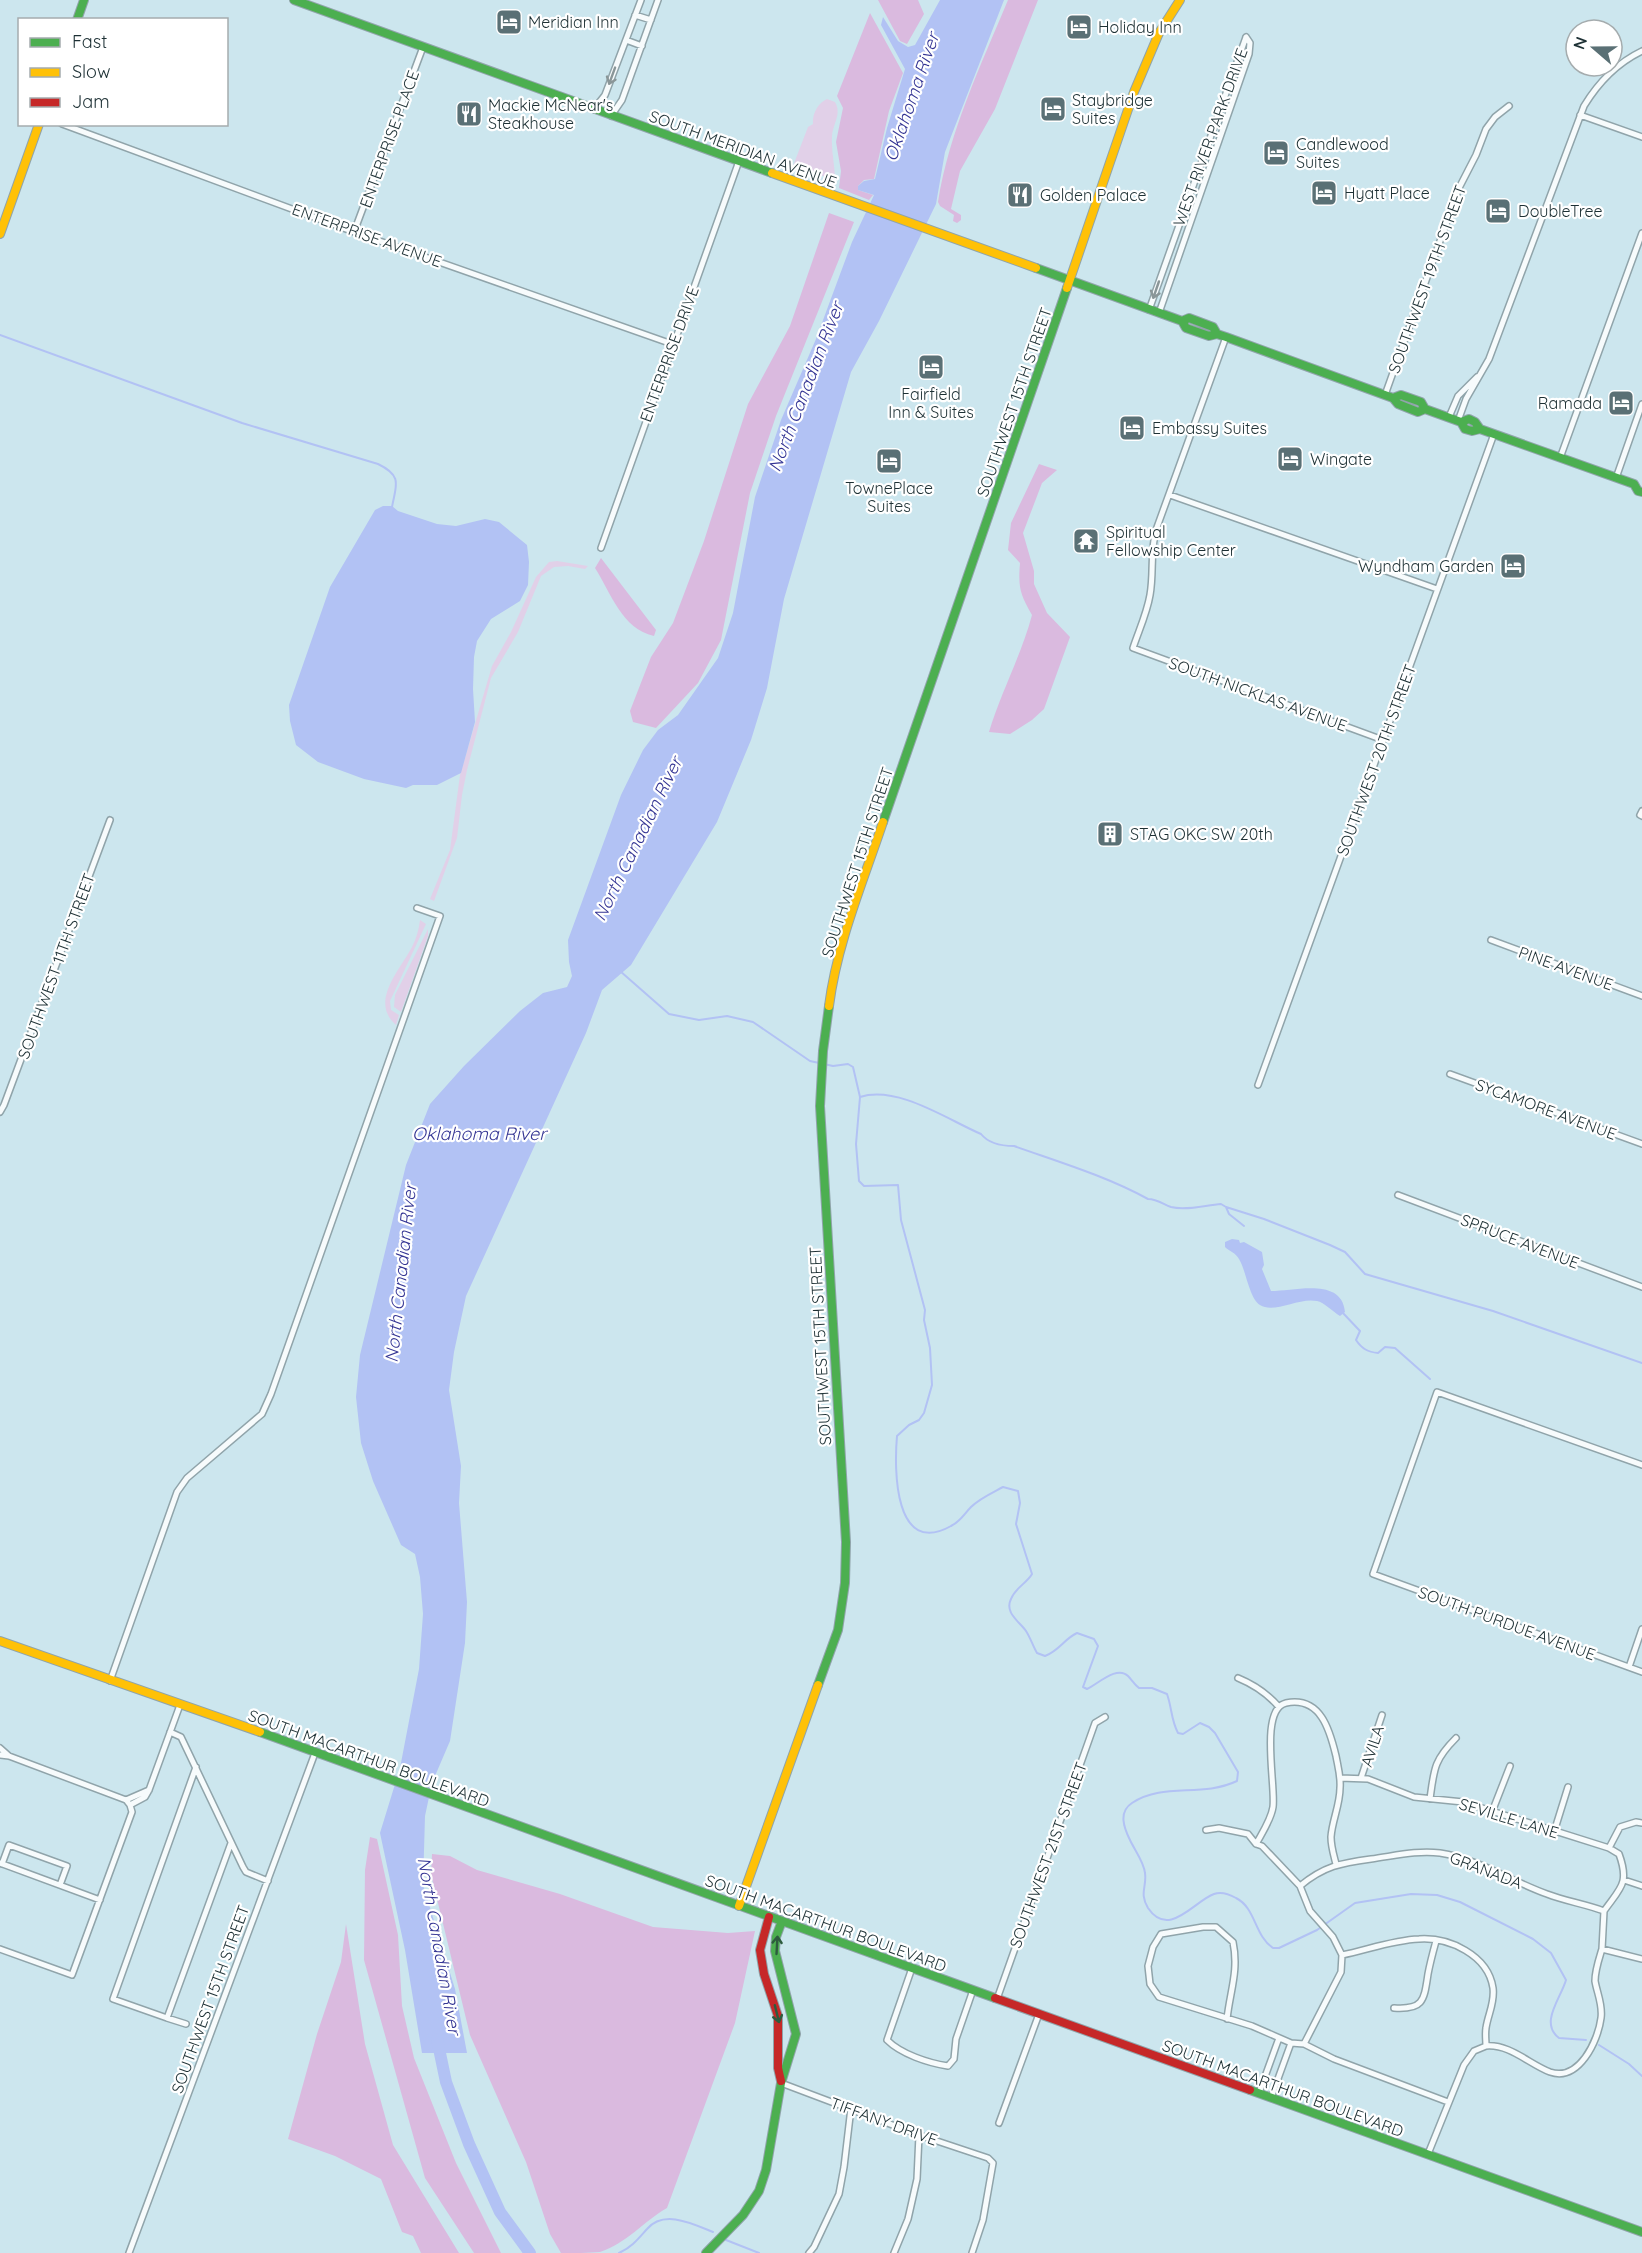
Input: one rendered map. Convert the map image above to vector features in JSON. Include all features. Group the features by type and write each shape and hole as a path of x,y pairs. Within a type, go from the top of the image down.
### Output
{"main road":[{"path":"78,18 84,0"},
{"name":"SOUTH MERIDIAN AVENUE","path":"294,0 1182,321 1186,328 1209,336 1217,334 1226,337 1394,398 1398,404 1418,412 1425,409 1460,421 1465,429 1472,431 1480,429 1616,478 1638,483 1638,491 1642,492"},
{"name":"SOUTHWEST 15TH STREET","path":"739,1906 838,1630 845,1583 846,1542 820,1106 823,1051 831,989 850,918 1146,61 1159,33 1180,0"},
{"path":"0,234 38,126"},
{"name":"SOUTH MACARTHUR BOULEVARD","path":"0,1641 372,1772 1642,2232"},
{"path":"769,1917 760,1950 778,2016 778,2068 781,2083"},
{"path":"706,2253 743,2215 759,2191 766,2170 781,2083 796,2034 775,1951 782,1921"},
{"path":"768,1985 782,1981"}],"street":[{"path":"594,109 605,95 641,0"},
{"path":"611,116 622,100 658,0"},
{"path":"635,15 651,20"},
{"name":"WEST RIVER PARK DRIVE","path":"1149,310 1246,37 1250,43 1249,54 1159,313"},
{"path":"626,40 642,46"},
{"name":"ENTERPRISE PLACE","path":"354,232 423,47"},
{"path":"1460,421 1466,399 1483,371 1580,115 1601,81 1628,59 1642,51"},
{"name":"SOUTHWEST 19TH STREET","path":"1385,395 1459,188 1476,156 1486,129 1495,117 1509,106"},
{"path":"1580,115 1642,137"},
{"name":"ENTERPRISE AVENUE","path":"67,126 354,232 672,344"},
{"path":"1211,134 1220,137"},
{"name":"ENTERPRISE DRIVE","path":"601,548 739,161"},
{"path":"1178,225 1188,229"},
{"path":"1560,458 1642,233"},
{"path":"1166,260 1176,264"},
{"path":"1226,337 1170,495 1437,589"},
{"path":"1449,417 1458,396 1483,371"},
{"path":"1616,478 1642,404"},
{"name":"SOUTHWEST 20TH STREET","path":"1258,1085 1494,434"},
{"name":"SOUTH NICKLAS AVENUE","path":"1170,495 1154,540 1148,609 1133,648 1383,740"},
{"name":"SOUTHWEST 11TH STREET","path":"0,1112 110,820"},
{"path":"110,1681 177,1492 187,1478 262,1414 271,1394 440,916 417,908"},
{"name":"PINE AVENUE","path":"1491,940 1642,996"},
{"name":"SYCAMORE AVENUE","path":"1450,1074 1642,1144"},
{"name":"SPRUCE AVENUE","path":"1398,1195 1642,1287"},
{"name":"SOUTH PURDUE AVENUE","path":"1642,1465 1437,1392 1373,1574 1642,1672"},
{"path":"1629,1667 1642,1629"},
{"path":"1238,1678 1254,1684 1279,1707"},
{"path":"1256,1844 1272,1811 1274,1786 1270,1736 1272,1724 1279,1707 1285,1704 1302,1704 1314,1710 1324,1719 1331,1736 1340,1778 1340,1801 1331,1837 1336,1864"},
{"path":"128,1802 149,1790 180,1705"},
{"name":"AVILA","path":"1361,1778 1382,1715"},
{"name":"SOUTHWEST 21ST STREET","path":"997,1999 1095,1723 1105,1717"},
{"path":"170,1732 182,1737 246,1872 268,1881"},
{"path":"1430,1799 1437,1759 1456,1738"},
{"path":"0,1748 9,1756"},
{"name":"SOUTHWEST 15TH STREET","path":"129,2253 315,1753"},
{"path":"0,1755 9,1756 128,1802 132,1812 72,1976 0,1949"},
{"path":"1492,1812 1510,1766"},
{"path":"186,2024 112,1999 196,1767"},
{"name":"SEVILLE LANE","path":"1340,1778 1368,1779 1405,1794 1463,1802 1609,1848"},
{"path":"1554,1832 1568,1787"},
{"path":"1428,2154 1464,2065 1474,2051 1486,2046 1505,2048 1553,2073 1567,2072 1580,2065 1597,2032 1601,2018 1595,1980 1602,1949 1604,1911 1619,1893 1624,1880 1624,1867 1619,1854 1609,1848 1620,1827 1636,1822 1642,1823"},
{"path":"1206,1830 1219,1828 1248,1834 1256,1844 1262,1846 1300,1886 1310,1911 1339,1946 1342,1955 1341,1972 1304,2044"},
{"path":"167,2018 231,1843"},
{"path":"60,1885 67,1866 9,1845 1,1863 100,1900"},
{"name":"GRANADA","path":"1300,1886 1324,1868 1336,1864 1407,1854 1438,1853 1469,1861 1549,1895 1583,1903 1604,1911"},
{"path":"1624,1880 1642,1886"},
{"path":"1227,2019 1236,1971 1233,1942 1216,1927 1161,1934 1153,1947 1149,1966 1150,1984 1160,1997 1227,2019 1252,2026 1291,2043 1304,2044 1334,2059 1448,2102"},
{"path":"1342,1955 1415,1939 1436,1941 1469,1952 1477,1958 1487,1972 1493,1995 1486,2029 1486,2046"},
{"path":"1394,2008 1416,2007 1423,2000 1436,1941"},
{"path":"1602,1949 1642,1959"},
{"path":"912,1968 887,2040 894,2048 948,2066 954,2059 956,2039 973,1990"},
{"path":"999,2123 1039,2014"},
{"path":"1259,2093 1279,2038"},
{"path":"1271,2098 1291,2043"},
{"name":"TIFFANY DRIVE","path":"781,2083 919,2135 988,2158 993,2163 992,2176 983,2220 972,2253"},
{"path":"809,2253 839,2193 850,2108"},
{"path":"894,2253 908,2219 916,2179 919,2135"}],"shaded area":[{"path":"878,0 918,0 924,14 907,44 900,41"},
{"path":"1008,0 1038,0 995,109 960,171 951,209 961,215 961,220 957,223 953,221 954,215 940,206 938,202 943,176 967,99"},
{"path":"870,13 903,73 889,111 874,179 864,180 858,186 858,190 873,195 869,200 839,188 841,171 836,142 843,108 837,96"},
{"path":"827,99 835,102 838,111 832,136 835,180 793,166 808,127 813,124 816,109"},
{"path":"829,213 854,222 776,416 750,493 721,640 698,683 656,728 633,722 630,711 651,657 673,623 704,541 748,404 790,326"},
{"path":"1039,464 1057,470 1042,483 1023,533 1034,571 1034,584 1047,613 1070,637 1044,709 1010,734 989,732 1032,615 1021,590 1020,563 1008,550 1011,523"},
{"path":"601,558 656,630 654,636 634,626 618,609 595,568"},
{"path":"557,561 588,566 585,569 568,566 554,567 541,576 518,632 491,678 467,770 457,838 434,901 430,899 450,850 460,775 492,666 511,632 536,577 549,562"},
{"path":"420,920 426,924 390,1001 391,1010 399,1015 396,1025 388,1016 385,1006 386,996 389,986 413,944"},
{"path":"428,929 428,936 401,1012 394,1007 395,995"},
{"path":"370,1837 377,1839 398,1935 402,2006 414,2058 456,2163 501,2253 474,2253 425,2178 364,1960 365,1870"},
{"path":"432,1854 450,1856 477,1870 560,1894 653,1927 728,1933 755,1931 735,2023 667,2208 618,2244 600,2252 561,2253 550,2234 526,2162 470,2035 431,1874"},
{"path":"346,1924 365,2044 393,2145 459,2253 421,2253 413,2236 402,2232 381,2179 335,2156 288,2139 317,2034 341,1962"}],"water":[{"name":"Oklahoma River","path":"940,0 1004,0 945,152 936,204 879,321 851,372 784,599 767,688 751,740 717,822 631,965 602,990 586,1033 466,1296 454,1352 449,1390 461,1466 459,1503 467,1602 465,1643 450,1741 432,1783 425,1816 423,1885 455,1989 467,2053 422,2053 405,1950 380,1833 400,1768 419,1669 423,1614 420,1577 415,1554 401,1545 373,1481 361,1443 356,1397 360,1355 406,1165 430,1104 464,1066 520,1011 543,993 567,987 572,976 568,940 621,795 643,750 658,730 678,715 718,658 733,613 755,497 781,420 816,339 852,242 874,195 858,190 858,186 864,181 875,179 887,128 905,69 881,25 883,17 898,41 908,47 915,45"},
{"path":"383,506 392,506 398,511 437,524 456,526 485,519 499,522 527,545 528,585 520,601 491,619 477,641 473,689 475,722 461,773 437,785 413,785 406,788 364,779 318,762 296,745 290,721 289,705 330,587 375,510"},
{"path":"1232,1239 1239,1240 1240,1243 1244,1242 1262,1252 1264,1265 1262,1269 1271,1291 1304,1288 1327,1290 1336,1294 1342,1301 1345,1312 1340,1316 1323,1303 1310,1300 1272,1308 1260,1305 1250,1290 1239,1259 1225,1247 1225,1242"}],"waterway":[{"path":"0,335 242,423 378,464 386,468 396,482 392,507"},
{"path":"620,971 669,1014 699,1020 727,1016 753,1022 810,1061 833,1066 848,1064 853,1067 860,1097 856,1144 859,1181 864,1186 898,1185 901,1220 925,1310 924,1320 930,1348 932,1385 924,1413 919,1420 909,1425 897,1436 898,1487 908,1520 918,1530 932,1533 951,1526 978,1501 1003,1487 1018,1491 1020,1503 1016,1524 1032,1574 1013,1595 1009,1604 1011,1613 1026,1631 1037,1653 1045,1656 1050,1654 1077,1633 1094,1639 1098,1646 1083,1687 1087,1689 1108,1676 1124,1673 1139,1688 1152,1688 1167,1694 1178,1733 1183,1734 1200,1723 1209,1727 1238,1772 1237,1781 1223,1786 1157,1793 1132,1803 1125,1811 1124,1825 1144,1869 1145,1903 1156,1917 1164,1920 1173,1919 1214,1894 1228,1894 1243,1902 1267,1943 1273,1948 1279,1948 1317,1930 1355,1903 1411,1894 1437,1895 1460,1902 1533,1939 1551,1953 1566,1980 1553,2010 1551,2018 1553,2032 1559,2038 1586,2040"},
{"path":"860,1097 875,1095 906,1100 938,1113 981,1134 992,1142 1014,1146 1082,1170 1171,1207 1189,1208 1221,1204 1345,1252 1365,1274 1493,1311 1642,1363"},
{"path":"1226,1207 1229,1214 1244,1226"},
{"path":"1342,1312 1360,1331 1356,1340 1363,1348 1378,1353 1385,1347 1395,1348 1430,1379"},
{"name":"North Canadian River","path":"437,2039 446,2082 469,2144 500,2212 530,2253"},
{"path":"1599,2045 1629,2064 1642,2076"},
{"path":"619,2253 654,2223 662,2220 679,2220 713,2232"},
{"path":"726,2240 759,2253"}],"traffic: fast":[{"path":"78,18 84,0"},
{"path":"294,0 772,173"},
{"path":"1036,268 1182,321 1186,328 1209,336 1217,334 1226,337 1393,398 1398,404 1418,412 1425,409 1461,422 1465,429 1472,431 1480,429"},
{"path":"883,822 1067,288"},
{"path":"1182,321 1189,318 1213,327 1217,334"},
{"path":"1393,398 1401,395 1421,402 1425,409"},
{"path":"1461,422 1469,419 1475,422 1480,429 1634,484 1638,491 1642,492"},
{"path":"818,1685 838,1630 845,1583 846,1542 820,1106 823,1051 829,1006"},
{"path":"260,1732 995,1998"},
{"path":"706,2253 743,2215 759,2191 766,2170 781,2083 796,2034 775,1951 776,1937 782,1921"},
{"path":"1250,2090 1642,2232"}],"traffic: slow":[{"path":"1067,288 1134,92 1159,33 1180,0"},
{"path":"0,234 38,126"},
{"path":"772,173 1036,268"},
{"path":"829,1006 844,936 883,822"},
{"path":"0,1641 260,1732"},
{"path":"739,1906 818,1685"}],"traffic: jam":[{"path":"769,1917 760,1950 764,1974 778,2016 778,2068 781,2081"},
{"path":"995,1998 1250,2090"}],"place":[{"name":"Meridian Inn","path":"509,22"},
{"name":"Holiday Inn","path":"1079,27"},
{"name":"Staybridge Suites","path":"1053,109"},
{"name":"Mackie McNear's Steakhouse","path":"469,114"},
{"name":"Candlewood Suites","path":"1276,153"},
{"name":"Hyatt Place","path":"1324,193"},
{"name":"Golden Palace","path":"1020,195"},
{"name":"DoubleTree","path":"1498,211"},
{"name":"Fairfield Inn & Suites","path":"931,367"},
{"name":"Ramada","path":"1621,403"},
{"name":"Embassy Suites","path":"1132,428"},
{"name":"Wingate","path":"1290,459"},
{"name":"TownePlace Suites","path":"889,461"},
{"name":"Spiritual Fellowship Center","path":"1086,541"},
{"name":"Wyndham Garden","path":"1513,566"},
{"name":"STAG OKC SW 20th","path":"1110,834"}]}
